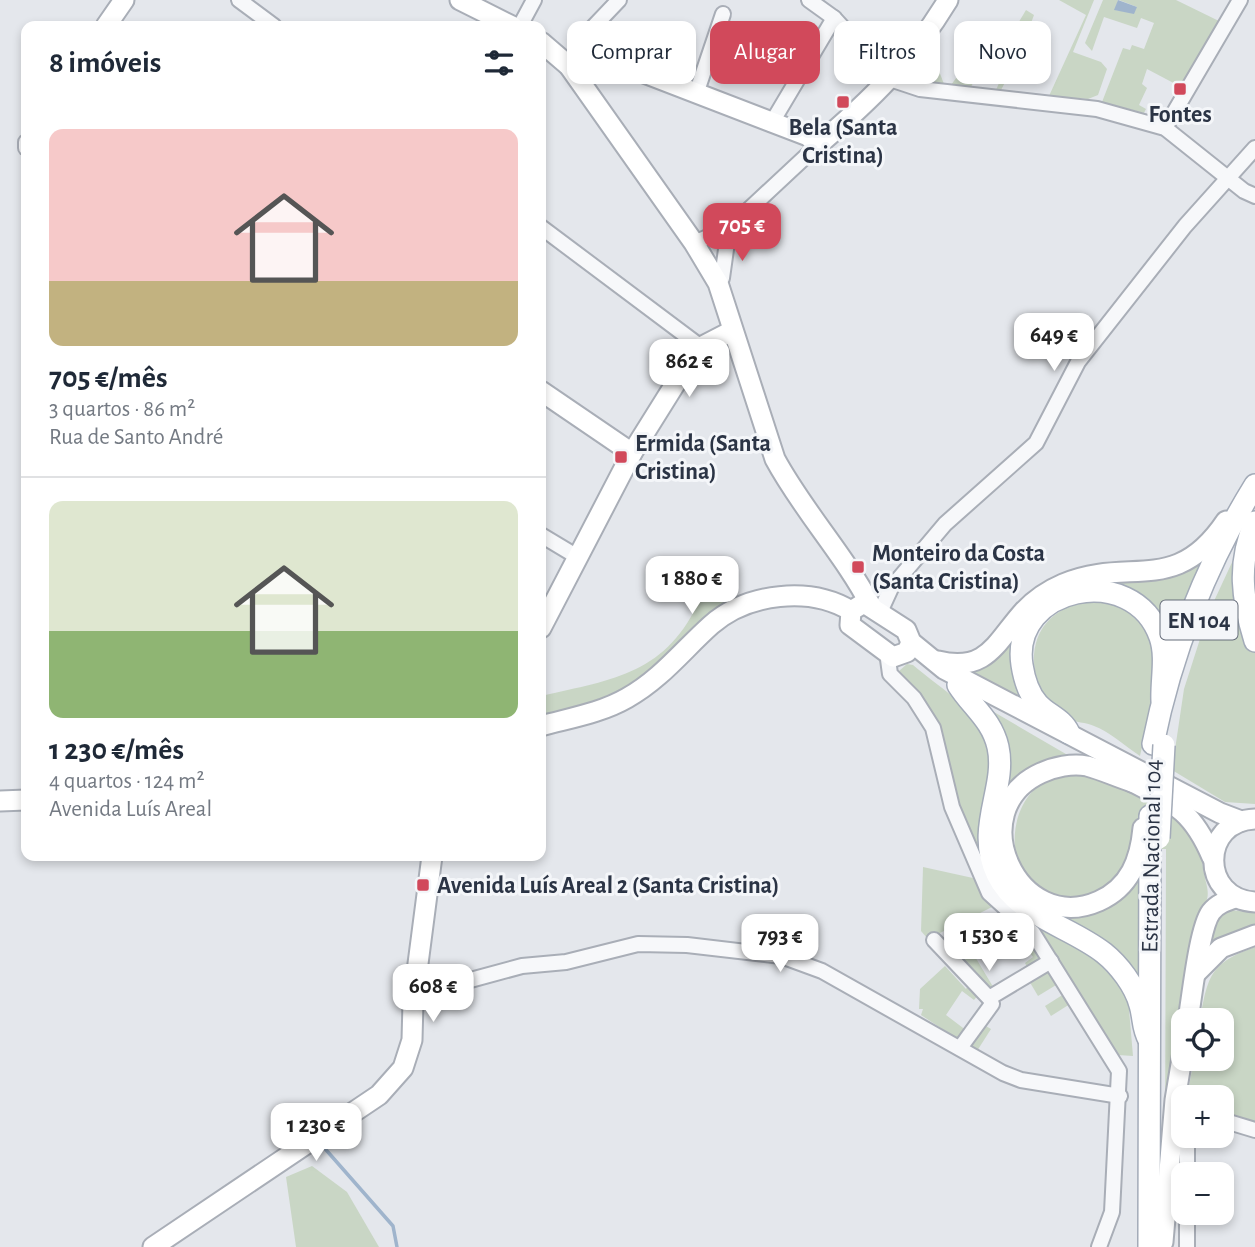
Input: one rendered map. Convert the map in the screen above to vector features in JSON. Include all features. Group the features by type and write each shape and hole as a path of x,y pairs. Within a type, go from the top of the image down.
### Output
{"main road":[{"path":"109,21 124,0"},
{"path":"460,0 502,21"},
{"path":"935,21 948,0"},
{"path":"546,46 567,57"},
{"path":"590,84 718,284 775,459 786,479 858,578 865,608"},
{"path":"671,84 808,136 818,145 875,97 886,84"},
{"path":"546,618 632,453 681,373 701,347 732,331"},
{"path":"546,394 632,453"},
{"path":"929,659 965,664 982,659 996,648 1024,610 1041,596 1064,584 1091,576 1150,572 1185,563 1203,550 1236,508 1251,497"},
{"name":"Estrada Nacional 104","path":"1149,1247 1150,816 1162,701 1207,574 1251,497"},
{"name":"Estrada Nacional 104","path":"1157,1247 1159,745 1181,669 1214,575 1251,497"},
{"path":"1255,522 1247,542 1242,571 1242,597 1255,641"},
{"path":"1069,733 1066,725 1037,704 1027,687 1021,662 1025,638 1035,619 1046,606 1068,594 1091,589 1114,593 1132,600 1151,618 1161,638 1164,659 1162,701"},
{"path":"546,725 592,713 626,699 668,668 713,624 750,603 794,596 817,597 865,608 906,630 909,647 958,685 1171,801 1200,828 1218,881 1235,898"},
{"path":"865,608 850,625 887,652 900,657 909,647"},
{"path":"909,647 1220,813 1248,820"},
{"path":"958,685 992,728 999,749 998,771 988,821 991,855 998,874 1026,907 1104,953 1131,983 1149,1040"},
{"path":"1132,782 1087,766 1052,768 1034,776 1013,795 1001,829 1003,851 1014,876 1033,897 1061,906 1088,905 1114,894 1133,871 1141,847 1144,820 1150,816"},
{"path":"0,801 21,800"},
{"path":"1212,857 1221,835 1248,820"},
{"path":"153,1247 379,1095 403,1068 412,1040 413,1002 431,861"},
{"path":"1190,1008 1211,912 1223,902 1235,898 1255,902"},
{"path":"1196,973 1221,948 1255,935"},
{"path":"1157,1247 1163,1241 1180,1071"}],"street":[{"path":"239,0 267,21"},
{"path":"523,21 534,0"},
{"path":"600,21 620,0"},
{"path":"809,0 837,21"},
{"path":"1165,128 1240,0"},
{"path":"696,94 723,14"},
{"path":"771,124 834,18"},
{"path":"905,84 920,89 1097,109 1165,128 1255,196"},
{"path":"694,243 729,228 818,145"},
{"path":"865,608 891,588 946,524 1036,443 1078,362 1185,226 1255,148"},
{"path":"718,284 722,278 729,228"},
{"path":"546,231 701,347"},
{"path":"546,539 576,556"},
{"path":"887,652 890,674 914,698 933,728 952,807 989,893 1033,933 1115,1060 1119,1071 1112,1212 1099,1247"},
{"path":"934,940 993,1005"},
{"path":"413,1002 452,985 522,965 566,962 638,944 687,945 782,956 822,971 1021,1080 1119,1096"},
{"path":"960,1048 993,1005 1051,961"},
{"path":"1234,1124 1255,1130"},
{"path":"1187,1225 1187,1247"}],"green space":[{"path":"1059,0 1094,0 1073,52 1101,62 1107,69 1098,95 1088,99 1049,96 1086,15"},
{"path":"1103,0 1118,0 1115,10 1128,12 1137,7 1119,0 1176,0 1221,22 1183,88 1147,69 1142,84 1147,88 1139,105 1146,109 1144,113 1102,102 1123,48 1130,50 1132,45 1144,49 1154,23 1141,18 1137,28 1104,17 1092,51 1085,43"},
{"path":"1026,10 1034,15 1032,21 1019,21"},
{"path":"954,81 954,84 972,84 971,87 951,85"},
{"path":"999,84 1004,84 1001,90 996,90"},
{"path":"1241,543 1243,614 1255,653 1255,804 1225,802 1172,770 1184,689 1208,614"},
{"path":"1210,552 1169,654 1165,632 1097,579"},
{"path":"728,590 733,599 650,672 598,699 546,714 546,695 615,678 655,658 672,643 701,597"},
{"path":"1087,600 1109,601 1145,620 1160,666 1140,756 1106,732 1071,720 1059,711 1045,695 1036,675 1034,654 1039,634 1056,614"},
{"path":"1027,619 1033,704 966,669"},
{"path":"907,664 913,665 953,697 980,725 989,746 990,759 981,843 1040,925 1092,957 1117,982 1128,998 1133,1056 1118,1055 1059,961 1030,922 995,892 954,797 939,728 930,709 900,676 899,671"},
{"path":"987,708 1071,757 1003,802"},
{"path":"1064,775 1092,778 1144,798 1190,829 1200,847 1207,898 1199,918 1187,1008 1171,1008 1171,1071 1178,1071 1176,1085 1171,1085 1171,1120 1167,1149 1166,849 1135,849 1122,875 1104,890 1064,899 1039,892 1025,878 1017,860 1017,820 1025,801 1038,786"},
{"path":"923,867 973,878 992,907 928,939 921,931"},
{"path":"1144,869 1142,987 1027,899 1065,912 1093,912 1117,898"},
{"path":"1231,910 1255,913 1255,929 1234,932 1209,948 1217,917"},
{"path":"1020,933 1044,954 1043,960 1029,970 1025,963 1033,957 1020,940 1015,943 1012,938"},
{"path":"1255,947 1255,1126 1234,1122 1234,1085 1189,1085 1192,1071 1234,1071 1234,1008 1203,1008 1214,973 1240,953"},
{"path":"974,955 995,990 991,991 959,962"},
{"path":"945,966 966,989 969,984 979,994 974,1000 962,991 946,1015 967,1031 959,1040 921,1015 923,1009 919,1009 920,989"},
{"path":"1051,966 1061,982 1038,996 1028,979"},
{"path":"1064,994 1070,1004 1051,1016 1045,1006"},
{"path":"984,1025 991,1029 977,1051 967,1045"},
{"path":"312,1166 347,1192 379,1247 296,1247 286,1177"}],"water":[{"path":"1118,0 1137,7 1134,14 1114,10"}],"waterway":[{"path":"320,1143 393,1226 397,1247"}],"place":[{"name":"Fontes","path":"1180,89"},
{"name":"Bela (Santa Cristina)","path":"843,102"},
{"name":"Ermida (Santa Cristina)","path":"621,457"},
{"name":"Monteiro da Costa (Santa Cristina)","path":"858,567"},
{"name":"Avenida Luís Areal 2 (Santa Cristina)","path":"423,885"}]}
